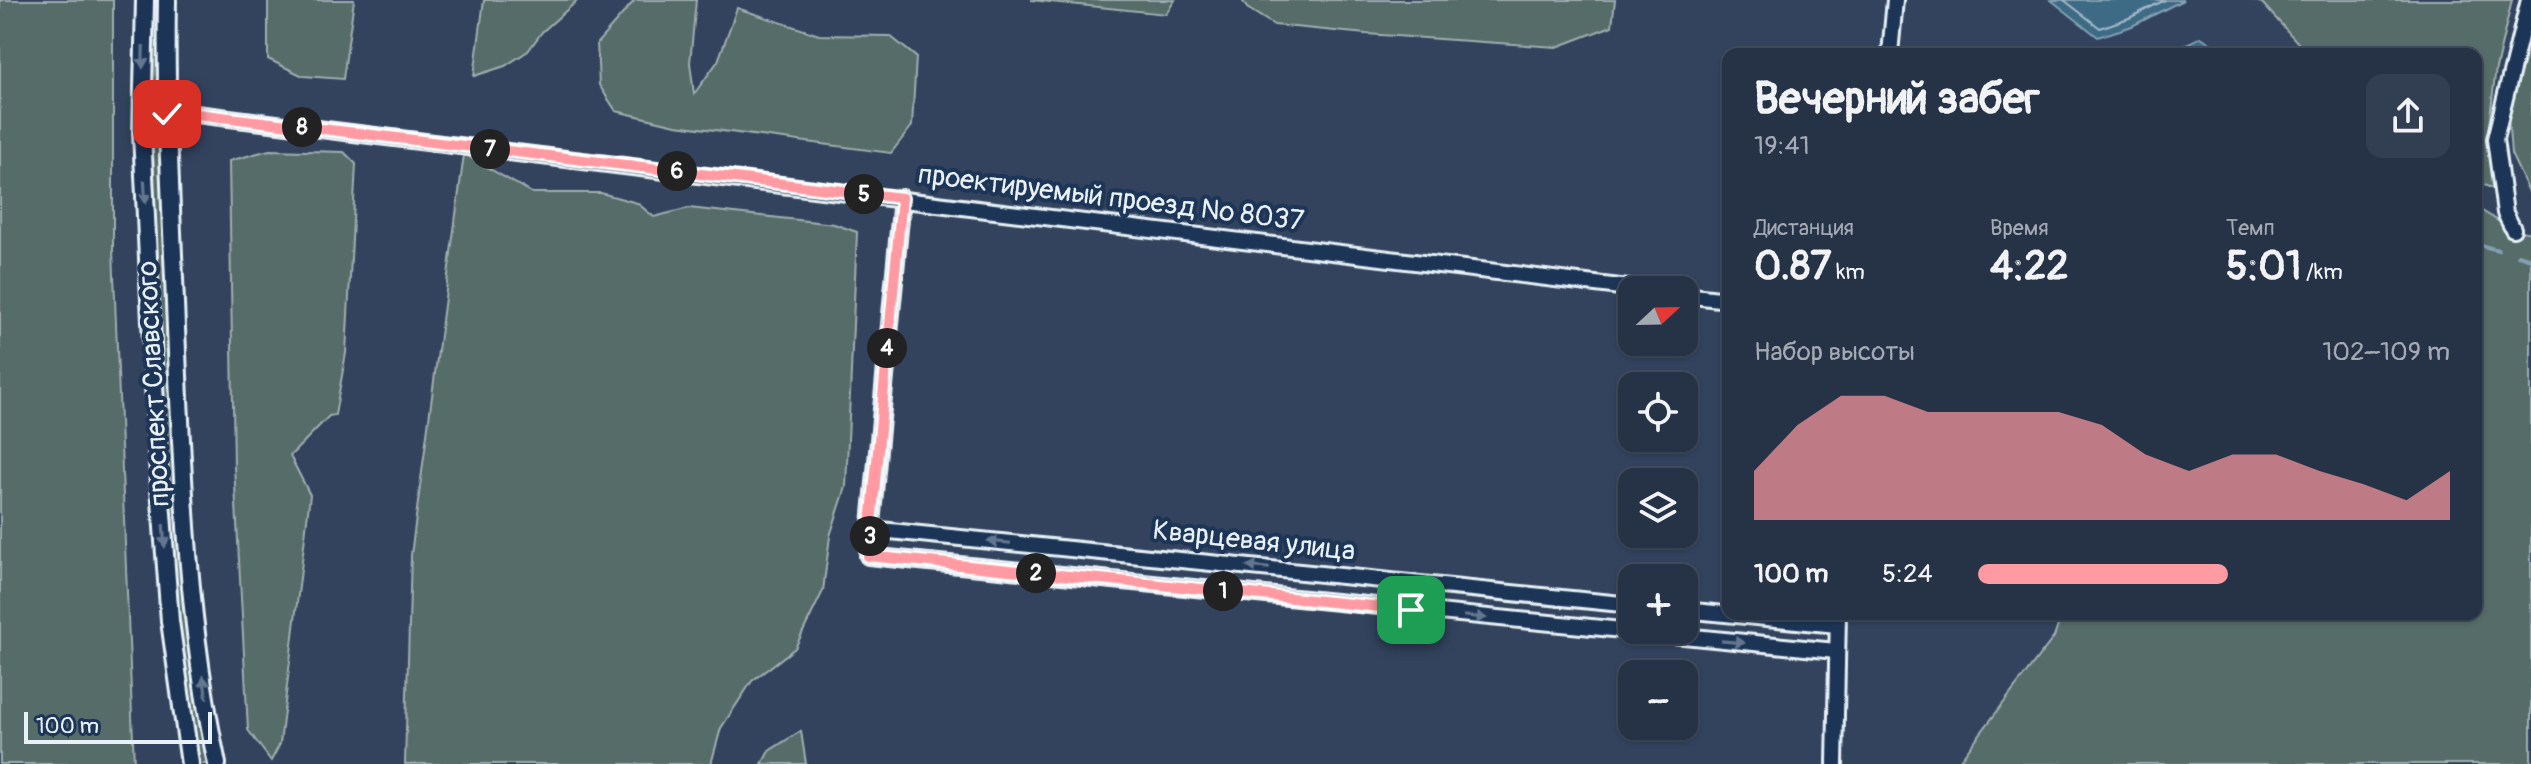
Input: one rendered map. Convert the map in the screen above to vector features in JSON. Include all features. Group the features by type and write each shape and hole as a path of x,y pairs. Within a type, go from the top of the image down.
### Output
{"main road":[{"name":"проспект Славского","path":"145,0 142,114 157,447 170,621 190,764"},
{"name":"проспект Славского","path":"167,0 167,114 182,465 196,620 217,764"}],"street":[{"path":"1891,48 1895,0"},
{"path":"2513,229 2505,213 2495,139 2529,0"},
{"name":"проектируемый проезд № 8037","path":"142,114 196,114 1618,287"},
{"path":"870,529 902,198"},
{"path":"1698,297 1722,299"},
{"name":"Кварцевая улица","path":"1618,604 870,529 868,556 1836,651"},
{"path":"1698,611 1722,612"},
{"path":"1835,764 1838,620"}],"green space":[{"path":"0,0 113,0 113,250 134,764 0,764"},
{"path":"268,0 354,0 343,79 303,76 268,59"},
{"path":"484,0 578,0 542,32 528,51 505,66 474,76"},
{"path":"635,0 696,0 690,63 694,94 718,61 737,8 819,35 890,36 916,57 912,126 891,153 676,125 616,111 599,85 597,43"},
{"path":"1031,0 1175,0 1166,14"},
{"path":"1242,0 1615,0 1612,26 1557,47 1274,25 1247,8"},
{"path":"2252,0 2512,0 2496,68 2488,134 2494,189 2482,184 2482,48 2303,48 2262,3"},
{"path":"151,6 158,7 160,91 150,90"},
{"path":"2531,32 2531,196 2511,154 2508,115"},
{"path":"152,142 161,142 210,764 200,764 179,622 165,449"},
{"path":"269,150 344,152 356,164 346,353 335,415 329,416 290,456 310,495 280,744 271,761 248,730 234,466 229,161"},
{"path":"464,154 532,193 601,193 637,203 654,217 689,208 834,224 857,232 846,487 830,536 823,591 795,648 752,681 721,728 711,764 405,764 411,555"},
{"path":"2482,211 2509,228 2531,233 2531,764 1957,764 2054,637 2060,620 2482,620"},
{"path":"801,731 806,764 762,764 769,751"}],"water":[{"path":"2051,0 2183,0 2132,26 2098,37"},
{"path":"2201,37 2218,48 2180,48"}],"waterway":[{"path":"2482,246 2498,250"},
{"path":"2518,255 2531,259"}],"route":[{"path":"167,114 196,114 902,198 868,556 1411,610"}]}
